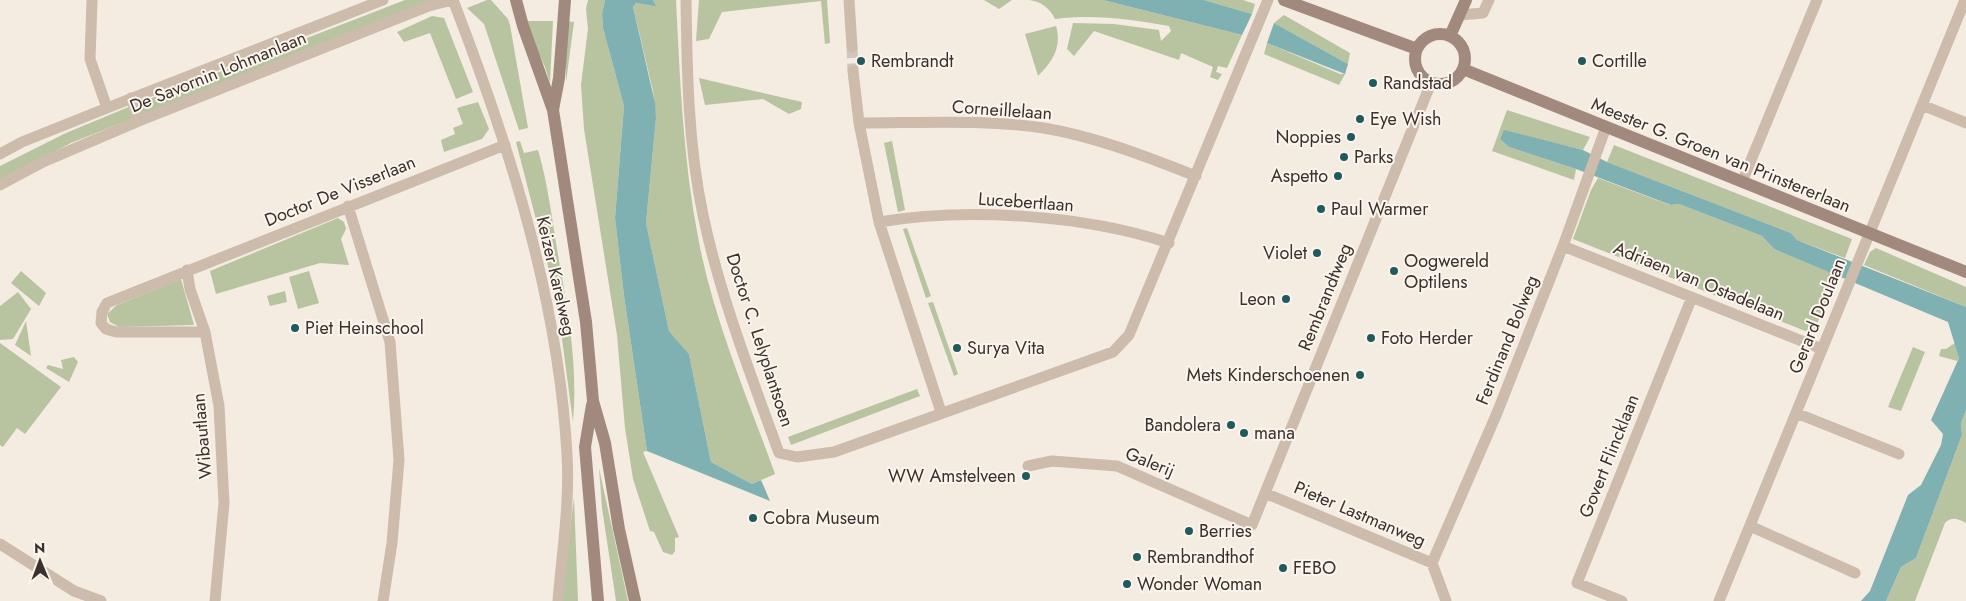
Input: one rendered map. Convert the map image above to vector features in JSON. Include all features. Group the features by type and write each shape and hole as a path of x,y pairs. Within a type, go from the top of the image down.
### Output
{"main road":[{"name":"Keizer Karelweg","path":"516,0 523,26 553,110 586,322 593,401 605,443 619,529 635,601"},
{"name":"Keizer Karelweg","path":"553,110 559,78 566,0"},
{"path":"1284,0 1417,49"},
{"path":"1450,36 1466,0"},
{"path":"1431,36 1450,36 1456,39 1464,50 1464,69 1448,84 1431,83 1424,79 1415,65 1417,49 1431,36"},
{"name":"Meester G. Groen van Prinstererlaan","path":"1464,69 1966,272"},
{"name":"Keizer Karelweg","path":"593,401 585,447 598,601"}],"street":[{"path":"92,0 90,59 107,108"},
{"name":"De Savornin Lohmanlaan","path":"0,154 22,142 131,98 383,0"},
{"name":"De Savornin Lohmanlaan","path":"0,185 43,162 140,121 429,6 453,0"},
{"name":"Keizer Karelweg","path":"453,0 493,103 550,314 567,454 567,502 558,601"},
{"name":"Doctor C. Lelyplantsoen","path":"686,0 688,94 703,215 733,325 780,453 797,457 834,452 941,412"},
{"path":"849,0 852,47"},
{"path":"853,71 859,124 879,222 941,412 1113,352 1129,335 1169,243 1268,0"},
{"path":"1460,16 1483,13 1489,0"},
{"path":"1742,182 1817,0"},
{"name":"Gerard Doulaan","path":"1719,601 1965,0"},
{"name":"Rembrandtweg","path":"1252,525 1431,83"},
{"path":"131,98 140,121"},
{"path":"1922,105 1966,123"},
{"name":"Corneillelaan","path":"859,124 987,123 1045,128 1128,149 1196,176"},
{"name":"Ferdinand Bolweg","path":"1432,563 1497,413 1563,246 1606,127"},
{"name":"Doctor De Visserlaan","path":"205,332 116,332 106,329 101,322 102,312 107,303 505,144"},
{"path":"348,206 390,342 399,460 392,542 384,601"},
{"name":"Lucebertlaan","path":"879,222 938,215 1038,218 1139,233 1169,243"},
{"name":"Adriaen van Ostadelaan","path":"1563,246 1822,350"},
{"name":"Wibautlaan","path":"187,270 190,289 205,332 219,406 224,503 215,601"},
{"name":"Govert Flincklaan","path":"1622,601 1577,584 1692,297"},
{"path":"1796,413 1899,454"},
{"name":"Galerij","path":"1028,466 1052,461 1117,466 1252,525"},
{"name":"Pieter Lastmanweg","path":"1265,493 1432,563 1446,601"},
{"path":"1750,526 1855,574"},
{"path":"0,544 71,596 101,601"}],"green space":[{"path":"405,0 437,0 71,143 0,180 0,166 66,133"},
{"path":"491,0 508,19 510,25 528,128 519,130 484,24 467,8"},
{"path":"588,0 605,0 602,14 603,28 624,106 615,218 624,296 647,451 643,452 679,537 675,538 675,551 672,555 663,552 654,532 650,531 633,479 625,428 617,335 584,129 581,85 588,29 586,9"},
{"path":"653,0 676,0 689,178 704,268 712,298 742,386 775,474 752,484 711,462 689,354 669,331 646,223 656,118 653,91 633,7 636,3 655,5"},
{"path":"699,0 827,0 830,43 825,44 821,1 722,12 709,39 696,41"},
{"path":"984,0 1012,0 999,9"},
{"path":"1029,0 1103,0 1242,35 1227,68 1218,66 1216,72 1222,74 1218,80 1210,77 1213,67 1181,53 1179,60 1094,31 1074,56 1067,49 1073,23 1114,24 1159,30 1161,41 1171,31 1169,26 1126,19 1084,17 1055,19 1044,6"},
{"path":"1204,0 1243,0 1255,4 1252,14"},
{"path":"1284,15 1350,53 1348,64 1274,23"},
{"path":"432,16 444,18 473,92 456,99 430,33 404,42 397,32"},
{"path":"524,21 553,21 550,83 545,67"},
{"path":"566,21 574,22 566,82"},
{"path":"1056,26 1058,41 1055,53 1048,65 1038,76 1025,34"},
{"path":"1267,43 1340,74 1345,74 1339,85 1264,54"},
{"path":"699,78 802,102 801,109 789,114 763,99 705,105"},
{"path":"478,102 489,129 482,139 444,152 441,140 455,134 453,128 463,124 457,108"},
{"path":"1507,110 1590,137 1583,150 1504,131 1500,139 1509,147 1576,169 1574,180 1492,151"},
{"path":"520,141 524,153 538,150 547,189 571,338 574,380 573,422 557,301 516,142"},
{"path":"892,141 905,210 898,212 884,143"},
{"path":"1614,145 1852,239 1845,258 1797,240 1791,233 1607,162"},
{"path":"1598,178 1670,205 1679,204 1762,236 1774,249 1837,275 1813,334 1573,239 1591,190"},
{"path":"338,218 344,222 346,229 341,239 349,265 320,263 216,294 210,271"},
{"path":"907,228 931,296 926,298 903,229"},
{"path":"1876,248 1966,287 1966,307 1864,265 1870,252"},
{"path":"21,271 46,293 39,306 11,283"},
{"path":"309,271 319,303 298,309 289,277"},
{"path":"181,279 194,325 119,327 110,322 107,314 117,305"},
{"path":"285,291 287,302 270,306 267,296"},
{"path":"18,292 31,309 13,339 0,340 0,306"},
{"path":"933,302 958,374 954,376 928,303"},
{"path":"26,321 31,356 15,345"},
{"path":"0,343 61,387 25,434 17,428 3,447 0,445"},
{"path":"1955,343 1959,358 1957,361 1939,356 1941,349 1946,349"},
{"path":"1913,347 1925,352 1901,411 1888,407"},
{"path":"74,357 78,362 69,382 46,368 48,365 63,369 61,360"},
{"path":"917,389 920,396 791,445 788,437"},
{"path":"1966,410 1966,523 1953,519 1945,523 1915,601 1886,601 1901,567 1916,558 1962,435 1961,423"},
{"path":"599,468 628,601 616,601 602,508"},
{"path":"574,498 578,601 561,601"}],"water":[{"path":"605,0 653,0 656,6 636,3 633,7 655,103 656,118 646,223 669,331 689,354 711,462 752,484 761,480 770,501 647,451 624,296 615,218 624,106 603,28 602,14"},
{"path":"1103,0 1204,0 1252,14 1242,35"},
{"path":"1274,23 1348,64 1345,74 1267,43"},
{"path":"1504,130 1583,150 1607,162 1791,233 1797,240 1966,307 1966,410 1961,423 1962,435 1916,558 1901,567 1886,601 1861,601 1870,591 1908,495 1921,485 1941,445 1943,434 1931,420 1959,358 1948,322 1774,249 1762,236 1679,204 1671,205 1576,169 1509,147 1500,139"}],"tunnel":[{"path":"852,47 853,71"}],"place":[{"name":"Rembrandt","path":"861,61"},
{"name":"Cortille","path":"1582,61"},
{"name":"Randstad","path":"1373,83"},
{"name":"Eye Wish","path":"1360,119"},
{"name":"Noppies","path":"1351,137"},
{"name":"Parks","path":"1344,157"},
{"name":"Aspetto","path":"1338,176"},
{"name":"Paul Warmer","path":"1321,209"},
{"name":"Violet","path":"1317,253"},
{"name":"Oogwereld Optilens","path":"1394,271"},
{"name":"Leon","path":"1286,299"},
{"name":"Piet Heinschool","path":"295,328"},
{"name":"Foto Herder","path":"1371,338"},
{"name":"Surya Vita","path":"957,348"},
{"name":"Mets Kinderschoenen","path":"1360,375"},
{"name":"Bandolera","path":"1231,425"},
{"name":"mana","path":"1244,433"},
{"name":"WW Amstelveen","path":"1026,476"},
{"name":"Cobra Museum","path":"753,518"},
{"name":"Berries","path":"1189,531"},
{"name":"Rembrandthof","path":"1137,557"},
{"name":"FEBO","path":"1283,568"},
{"name":"Wonder Woman","path":"1127,584"}]}
